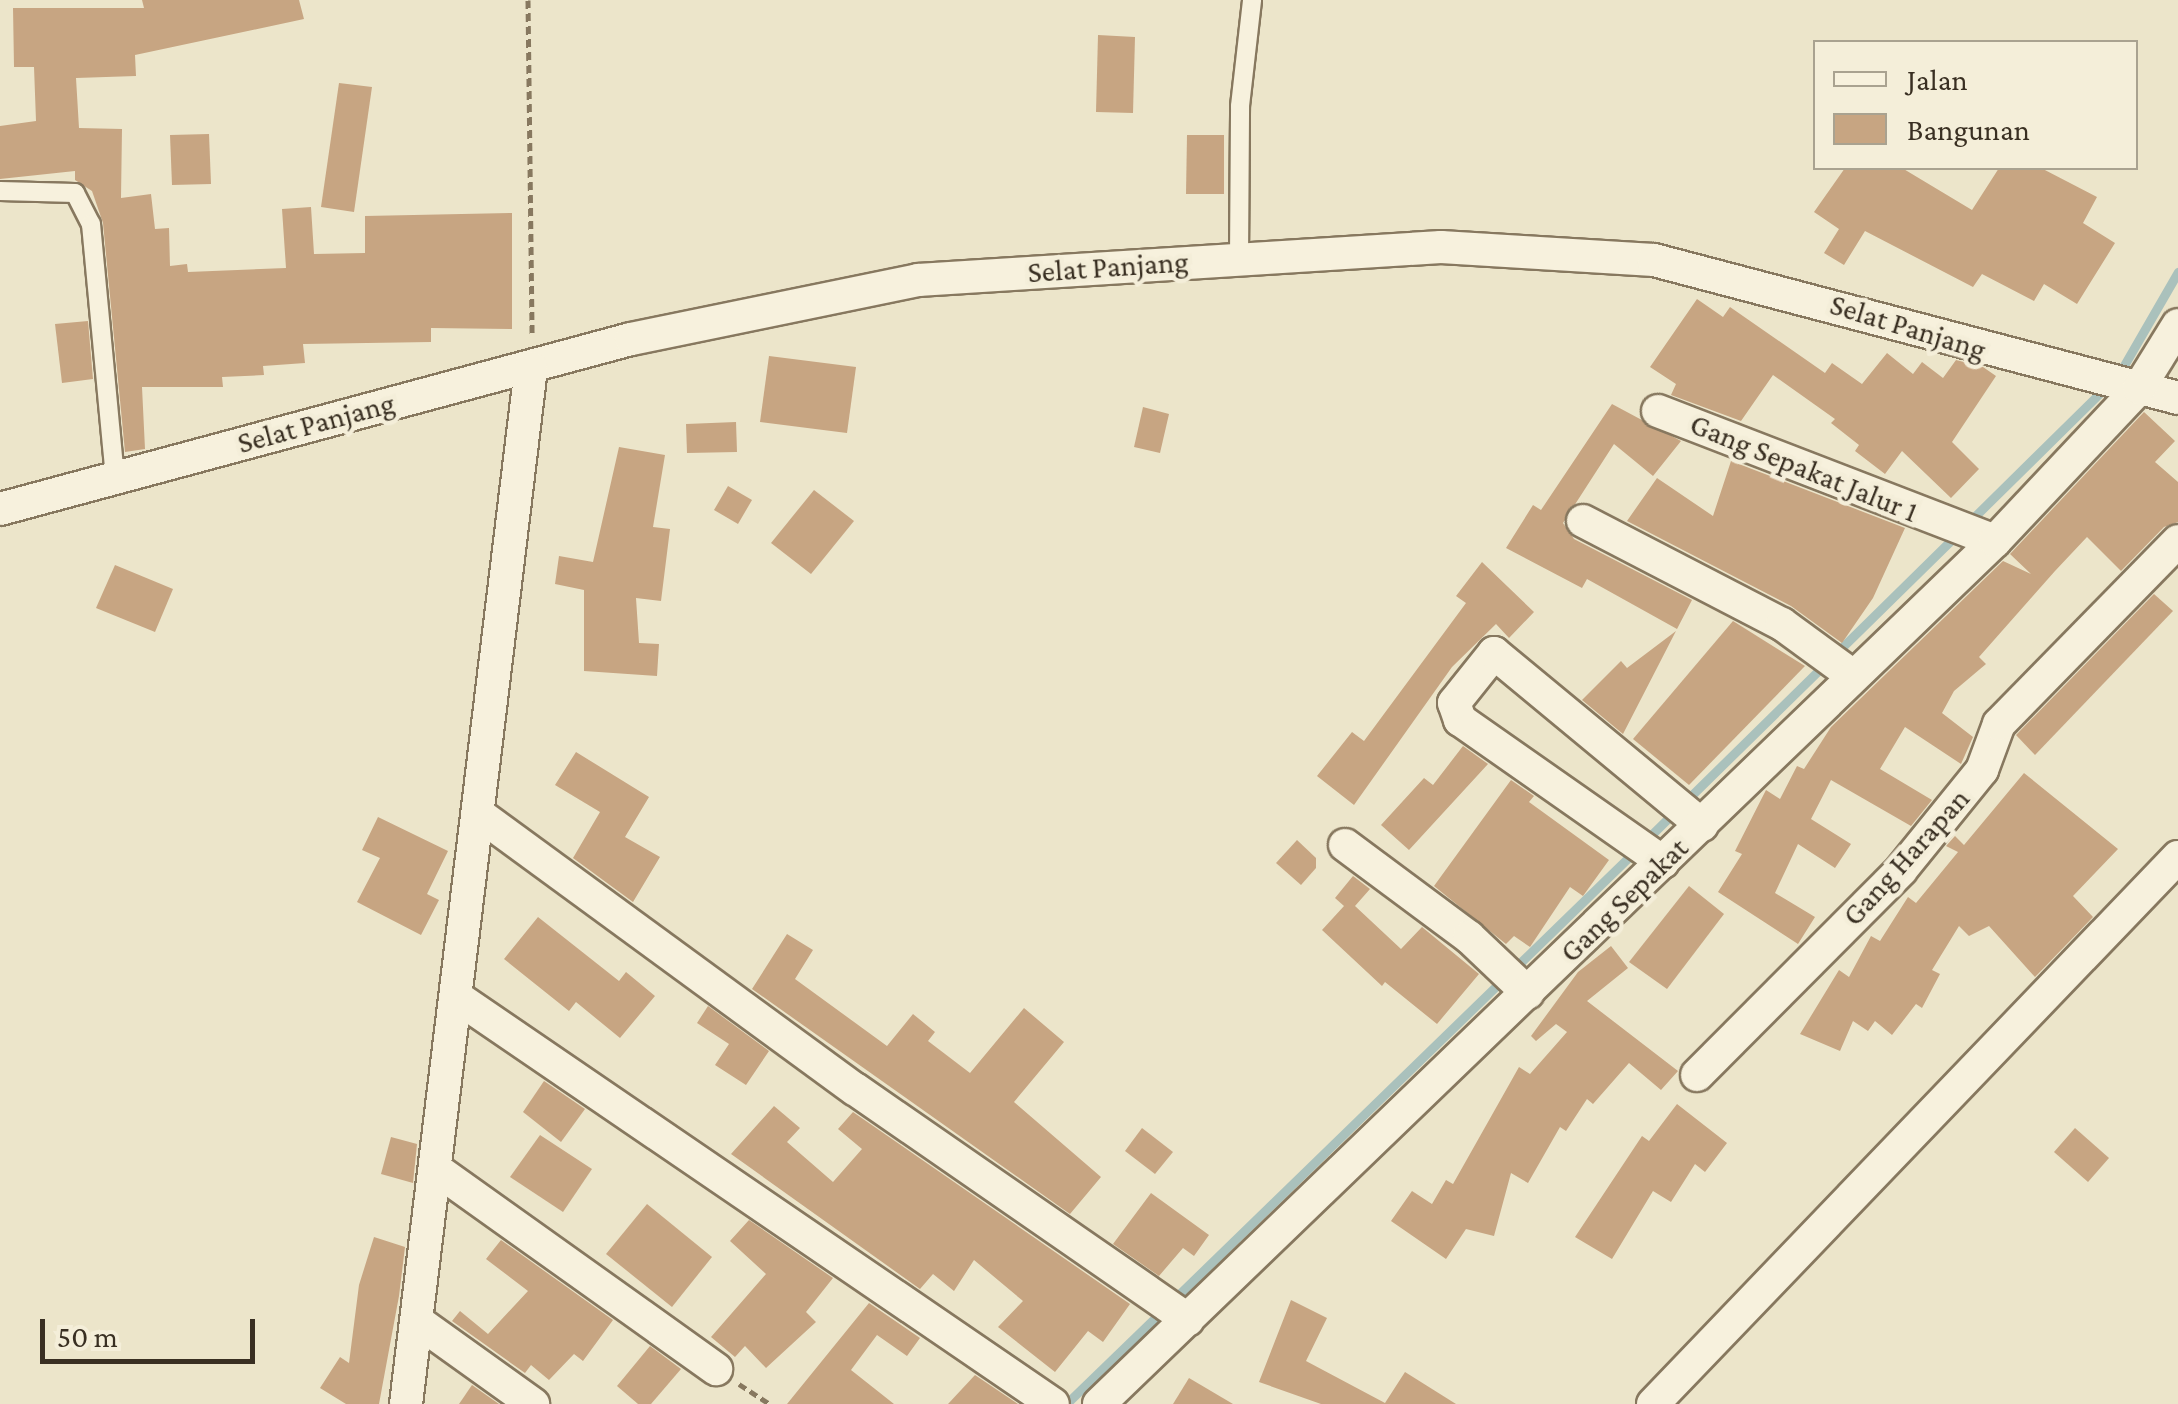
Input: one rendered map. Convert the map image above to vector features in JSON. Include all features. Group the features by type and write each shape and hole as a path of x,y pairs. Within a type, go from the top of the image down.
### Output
{"street":[{"name":"Selat Panjang","path":"0,509 632,339 918,280 1239,258 1441,248 1654,260 2178,398"},
{"name":"Gang Sepakat","path":"1100,1404 1515,979 1648,852 1684,811 1974,533 2135,386 2178,325"},
{"path":"406,1404 531,368"},
{"name":"Gang Sepakat Jalur 1","path":"1658,411 1830,472 1974,533"},
{"path":"1583,521 1840,664"},
{"name":"Gang Harapan","path":"1697,1075 1910,860 1982,770 1999,724 2178,541"},
{"path":"1648,852 1460,720 1454,703 1494,653 1684,811"},
{"path":"480,815 1183,1317"},
{"path":"1345,845 1515,979"},
{"path":"1653,1404 2178,857"},
{"path":"458,998 1053,1404"},
{"path":"437,1170 716,1369"},
{"path":"416,1321 534,1404"}],"lane":[{"path":"1239,258 1240,106 1252,0"},
{"path":"0,191 75,193 91,224 115,476"}],"path":[{"path":"528,0 531,368"}],"building":[{"path":"142,0 299,0 304,19 135,55 136,76 76,78 79,128 122,129 121,198 151,194 155,229 169,228 170,266 187,264 188,272 286,268 282,209 311,207 314,254 365,253 365,216 512,213 512,329 431,328 431,342 303,344 305,363 263,366 264,375 222,377 223,387 142,387 145,449 125,452 103,223 92,191 75,180 75,171 0,179 0,126 36,121 34,67 14,67 13,8 144,8"},
{"path":"1098,35 1135,37 1133,113 1096,112"},
{"path":"339,83 372,87 354,212 321,207"},
{"path":"209,134 211,184 172,185 170,135"},
{"path":"1187,135 1224,135 1224,194 1186,194"},
{"path":"1844,170 1905,170 1972,210 1998,170 2045,170 2097,197 2083,223 2115,243 2077,304 2044,284 2034,301 1982,274 1973,287 1865,231 1844,265 1824,253 1839,229 1814,212"},
{"path":"1697,299 1723,317 1730,307 1825,373 1832,363 1862,384 1887,353 1913,374 1922,362 1943,378 1956,360 1983,367 1996,376 1952,442 1979,469 1951,498 1902,451 1885,474 1855,451 1859,445 1831,423 1835,419 1773,375 1741,421 1671,395 1676,384 1650,367"},
{"path":"88,321 93,379 62,383 55,324"},
{"path":"769,356 856,367 847,433 760,422"},
{"path":"1612,404 1681,441 1653,476 1614,444 1563,523 1574,539 1692,600 1677,629 1587,579 1582,588 1506,548 1533,505 1541,510"},
{"path":"1143,407 1169,414 1160,453 1134,447"},
{"path":"2144,412 2175,441 2155,462 2178,482 2178,522 2164,527 2121,571 2087,537 2055,571 1979,657 1986,664 1954,691 1942,713 1973,737 1961,764 1905,727 1880,769 1932,800 1911,826 1831,780 1811,819 1851,844 1835,868 1798,844 1775,893 1815,917 1798,944 1718,892 1742,854 1735,851 1766,790 1780,799 1797,766 1804,769 1831,727 2003,561 2031,574 2010,554"},
{"path":"736,422 737,452 687,453 686,424"},
{"path":"619,447 665,455 653,527 670,529 661,601 636,598 639,643 659,644 657,676 584,671 584,590 555,584 559,556 593,562"},
{"path":"1731,461 1905,528 1873,598 1842,643 1791,606 1627,521 1657,478 1713,516"},
{"path":"728,486 752,500 738,524 714,510"},
{"path":"814,490 854,521 811,574 771,543"},
{"path":"1482,562 1534,612 1509,638 1496,624 1452,667 1354,805 1317,776 1352,732 1364,741 1466,603 1456,596"},
{"path":"115,565 173,589 155,632 96,608"},
{"path":"2154,594 2173,611 2035,755 2016,735"},
{"path":"1733,621 1805,666 1689,785 1633,739"},
{"path":"1676,631 1623,734 1582,700 1621,661 1627,668"},
{"path":"1463,746 1488,764 1409,850 1381,825 1424,778 1433,785"},
{"path":"576,752 649,797 625,837 660,857 633,902 573,858 600,812 555,785"},
{"path":"2024,773 2118,849 2073,896 2093,917 2035,977 1989,926 1969,936 1959,926 1932,970 1940,974 1922,1008 1916,1004 1892,1035 1875,1021 1868,1031 1853,1021 1840,1051 1800,1034 1839,970 1849,977 1871,936 1880,941 1908,897 1916,903 1958,852 1946,846 1955,836 1964,845"},
{"path":"1511,780 1534,796 1529,802 1609,860 1583,896 1570,887 1530,947 1514,936 1506,944 1434,886"},
{"path":"378,817 448,851 427,894 439,900 421,935 357,902 380,858 362,850"},
{"path":"1297,840 1316,858 1316,868 1301,885 1276,863"},
{"path":"1353,876 1370,889 1355,906 1401,949 1422,927 1479,974 1437,1024 1385,982 1382,986 1322,930 1344,906 1335,898"},
{"path":"1689,886 1724,914 1667,989 1629,962"},
{"path":"538,917 619,981 626,972 655,996 620,1038 576,1002 569,1011 504,959"},
{"path":"787,934 813,950 795,979 887,1046 913,1014 935,1032 928,1041 970,1073 1024,1008 1064,1042 1014,1102 1101,1177 1070,1214 752,989"},
{"path":"1611,946 1628,968 1587,1001 1678,1071 1661,1090 1629,1063 1593,1104 1587,1099 1566,1131 1560,1127 1528,1183 1511,1173 1494,1236 1466,1229 1446,1259 1391,1221 1412,1191 1432,1204 1446,1180 1453,1184 1519,1067 1530,1074 1567,1032 1556,1024 1536,1041 1531,1036 1578,972"},
{"path":"708,1006 769,1051 746,1085 715,1065 729,1044 697,1023"},
{"path":"544,1081 585,1109 561,1142 523,1112"},
{"path":"1677,1104 1727,1143 1705,1172 1695,1164 1671,1202 1653,1191 1612,1259 1575,1237 1642,1136 1649,1141"},
{"path":"774,1106 800,1128 787,1142 833,1182 862,1149 838,1129 853,1112 1130,1304 1103,1342 1088,1331 1055,1372 998,1327 1023,1301 974,1260 954,1291 933,1274 920,1289 731,1154"},
{"path":"1142,1128 1173,1152 1155,1174 1125,1151"},
{"path":"2075,1128 2109,1158 2088,1182 2054,1152"},
{"path":"540,1135 592,1169 563,1212 510,1177"},
{"path":"391,1137 417,1144 413,1183 381,1174"},
{"path":"1151,1193 1209,1235 1194,1256 1183,1248 1159,1276 1113,1244"},
{"path":"647,1204 712,1257 672,1307 606,1254"},
{"path":"749,1220 833,1278 806,1312 816,1322 766,1368 745,1346 735,1357 711,1337 766,1274 730,1241"},
{"path":"374,1237 405,1247 399,1296 379,1404 346,1404 320,1388 340,1357 349,1363 359,1285"},
{"path":"501,1240 613,1320 583,1361 574,1354 549,1380 531,1365 525,1373 452,1321 460,1311 488,1334 528,1291 486,1259"},
{"path":"1291,1300 1327,1318 1306,1361 1385,1403 1405,1372 1456,1404 1321,1404 1259,1382"},
{"path":"869,1303 920,1338 907,1356 877,1335 851,1370 894,1404 787,1404"},
{"path":"650,1346 681,1369 651,1404 638,1404 617,1386"},
{"path":"975,1375 1018,1404 948,1404"},
{"path":"1189,1378 1233,1404 1173,1404"},
{"path":"472,1385 499,1404 459,1404"}],"waterway":[{"path":"2119,374 2178,272"},
{"path":"1969,522 2104,389"},
{"path":"1645,841 1958,533"},
{"path":"1172,1301 1634,852"},
{"path":"1066,1404 1161,1312"}]}
